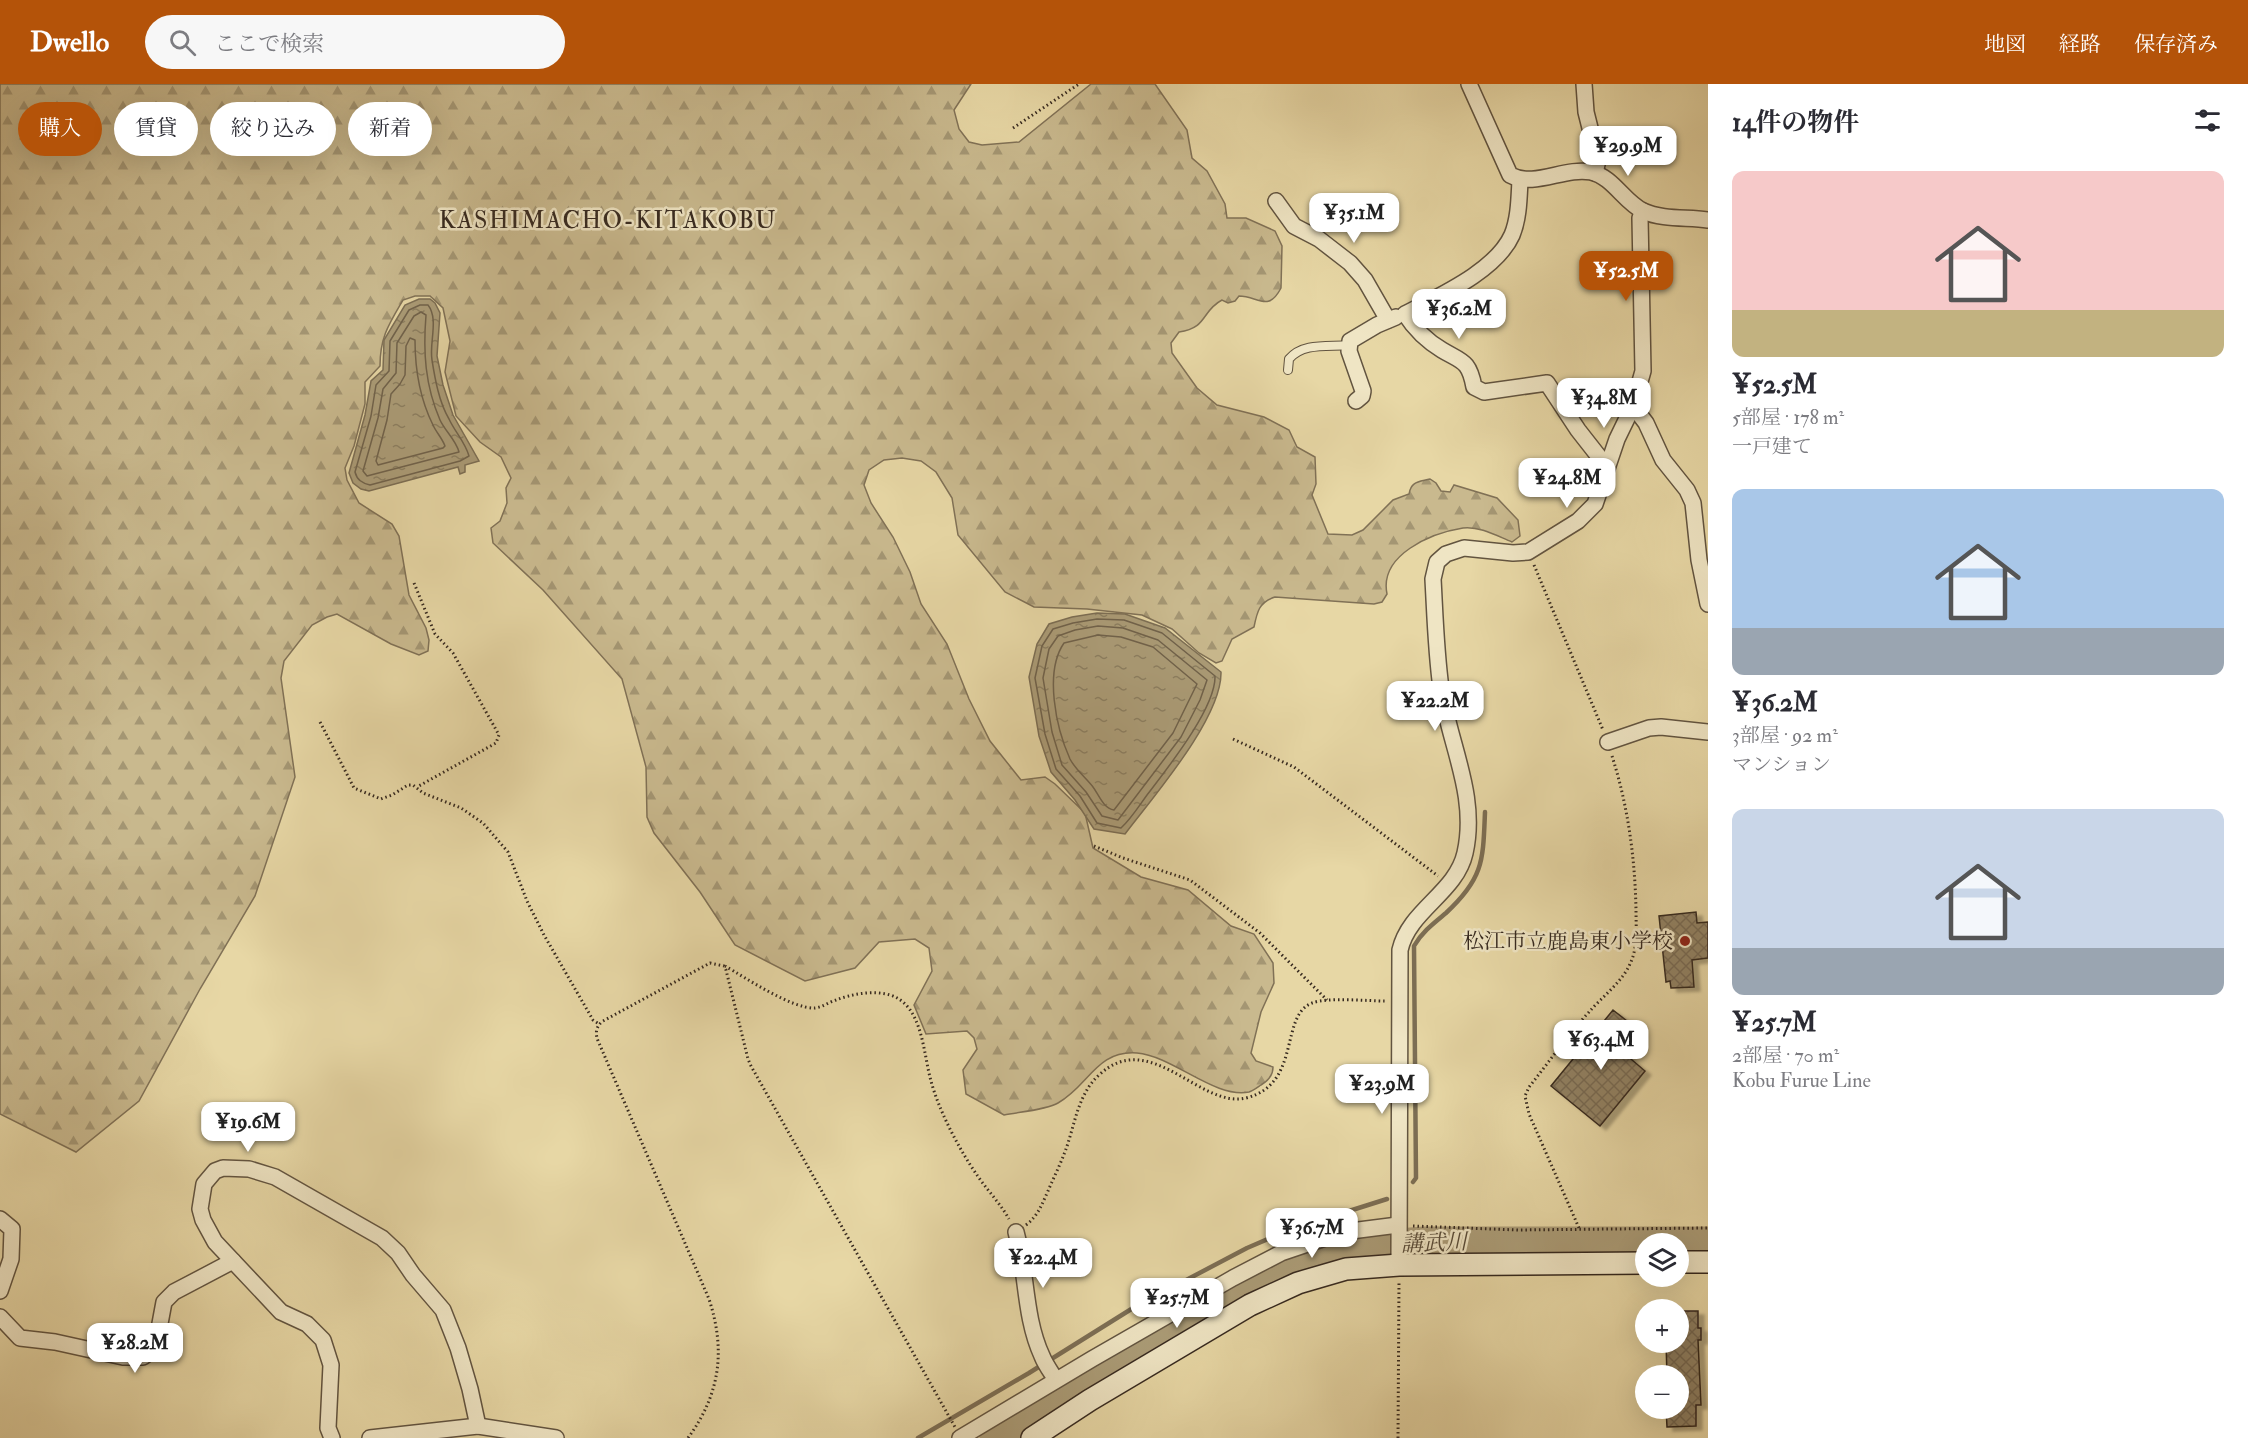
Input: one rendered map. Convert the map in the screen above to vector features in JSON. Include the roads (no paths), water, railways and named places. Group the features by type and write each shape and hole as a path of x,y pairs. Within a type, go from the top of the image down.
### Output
{"main road":[{"path":"1032,1438 1090,1400 1250,1305 1298,1283 1346,1269 1399,1260 1635,1263"},
{"path":"1689,1262 1708,1262"}],"street":[{"path":"1469,84 1509,175 1520,180 1581,171 1595,173 1607,180 1643,211 1664,216 1708,220"},
{"path":"1584,84 1586,112 1598,160 1595,173"},
{"path":"1356,401 1362,396 1363,391 1349,351 1353,338 1388,320 1406,314 1466,280 1495,260 1512,236 1519,207 1520,180"},
{"path":"1276,201 1294,226 1319,239 1350,263 1365,280 1388,320"},
{"path":"1399,1260 1400,950 1407,930 1456,874 1465,854 1468,826 1466,789 1441,689 1432,579 1437,562 1446,554 1464,548 1513,553 1528,552 1578,521 1595,504 1607,467 1633,406 1643,371 1640,218 1643,211"},
{"path":"1406,314 1419,332 1442,350 1461,359 1472,373 1474,387 1484,392 1547,382 1578,430 1607,467"},
{"path":"1633,406 1646,423 1663,460 1687,490 1693,503 1699,560 1708,604"},
{"path":"1608,742 1655,727 1708,732"},
{"path":"332,1438 328,1428 331,1365 323,1340 307,1324 281,1311 215,1242 203,1220 200,1209 204,1184 209,1176 223,1168 249,1169 269,1174 382,1238 398,1253 412,1275 443,1310 461,1358 478,1426"},
{"path":"0,1219 12,1230 11,1259 0,1291"},
{"path":"961,1438 1056,1380 1233,1278 1281,1253 1343,1232 1398,1227"},
{"path":"1016,1232 1021,1250 1030,1316 1044,1360 1056,1380"},
{"path":"0,1317 21,1338 55,1342 123,1357 143,1357 150,1353 156,1345 164,1302 174,1292 233,1261"},
{"path":"370,1438 478,1426 556,1438"}],"lane":[{"path":"1288,370 1289,359 1298,351 1349,345"}],"water":[{"path":"419,299 430,299 440,313 437,356 443,385 453,415 479,461 465,465 465,472 460,474 458,467 369,491 361,489 353,483 349,473 365,415 371,381 383,370 384,340 405,305"},
{"path":"1097,613 1125,614 1165,628 1221,672 1218,691 1198,734 1168,779 1125,834 1094,829 1075,800 1051,772 1039,736 1029,677 1037,644 1049,624"}],"waterway":[{"path":"1413,1182 1416,1178 1414,946 1424,932 1459,901 1475,878 1482,856 1485,812"},
{"path":"918,1438 1029,1373 1133,1308 1247,1248 1289,1230 1387,1199"},
{"name":"講武川","path":"993,1438 1247,1289 1311,1256 1359,1245 1424,1240 1708,1240"}],"place":[{"name":"松江市立鹿島東小学校","path":"1685,941"}],"district":[{"name":"KASHIMACHO-KITAKOBU","path":"608,220"}]}
